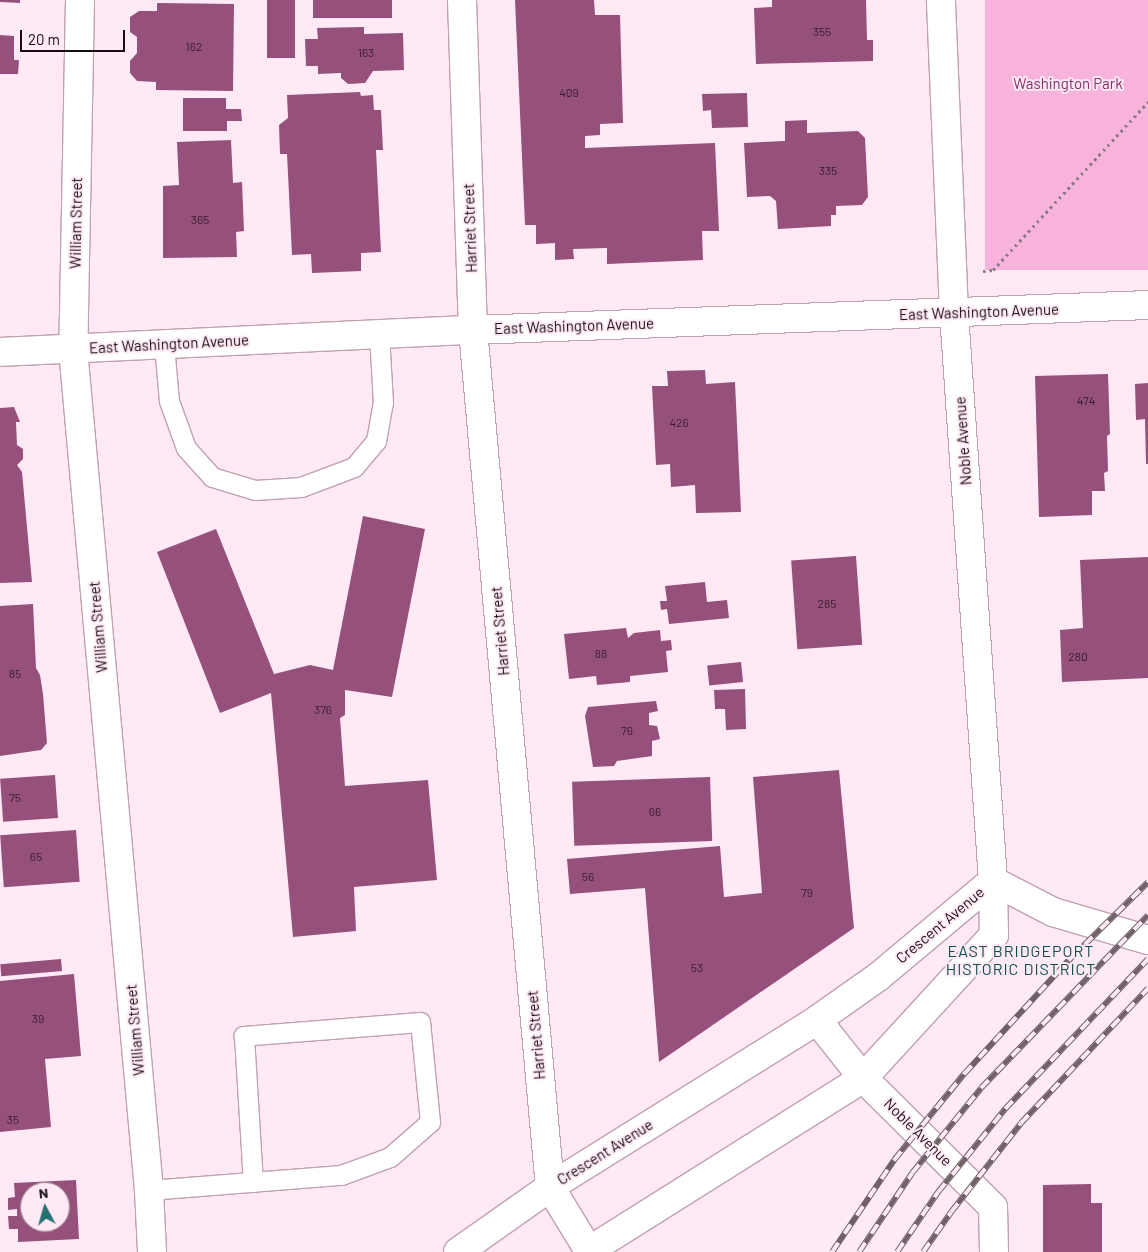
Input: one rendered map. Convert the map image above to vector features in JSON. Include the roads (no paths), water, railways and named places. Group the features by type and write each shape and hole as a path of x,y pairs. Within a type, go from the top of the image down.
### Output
{"main road":[{"name":"William Street","path":"80,0 73,349 149,1190 152,1252"},
{"name":"Harriet Street","path":"462,0 473,330 550,1187 588,1252"},
{"name":"Noble Avenue","path":"941,0 954,313 993,882"},
{"name":"East Washington Avenue","path":"0,352 473,330 1148,305"},
{"path":"993,882 1053,912 1148,940"},
{"name":"Crescent Avenue","path":"458,1252 550,1187 817,1020 878,977 993,882"},
{"name":"Crescent Avenue","path":"588,1252 863,1078 994,935 993,882"},
{"name":"Noble Avenue","path":"817,1020 863,1078 992,1207 994,1252"}],"lane":[{"path":"164,345 170,401 186,448 212,476 255,490 301,486 354,468 376,441 383,403 379,334"},
{"path":"149,1190 253,1182 341,1175 390,1157 430,1122 420,1022 244,1036 253,1182"}],"railway":[{"path":"832,1252 894,1160 964,1074 1069,960 1148,882"},
{"path":"859,1252 912,1173 981,1088 1148,915"},
{"path":"897,1252 938,1192 1005,1109 1148,959"},
{"path":"923,1252 951,1212 1021,1123 1148,988"}],"district":[{"name":"EAST BRIDGEPORT HISTORIC DISTRICT","path":"1021,960"}],"park label":[{"name":"Washington Park","path":"1068,84"}]}
